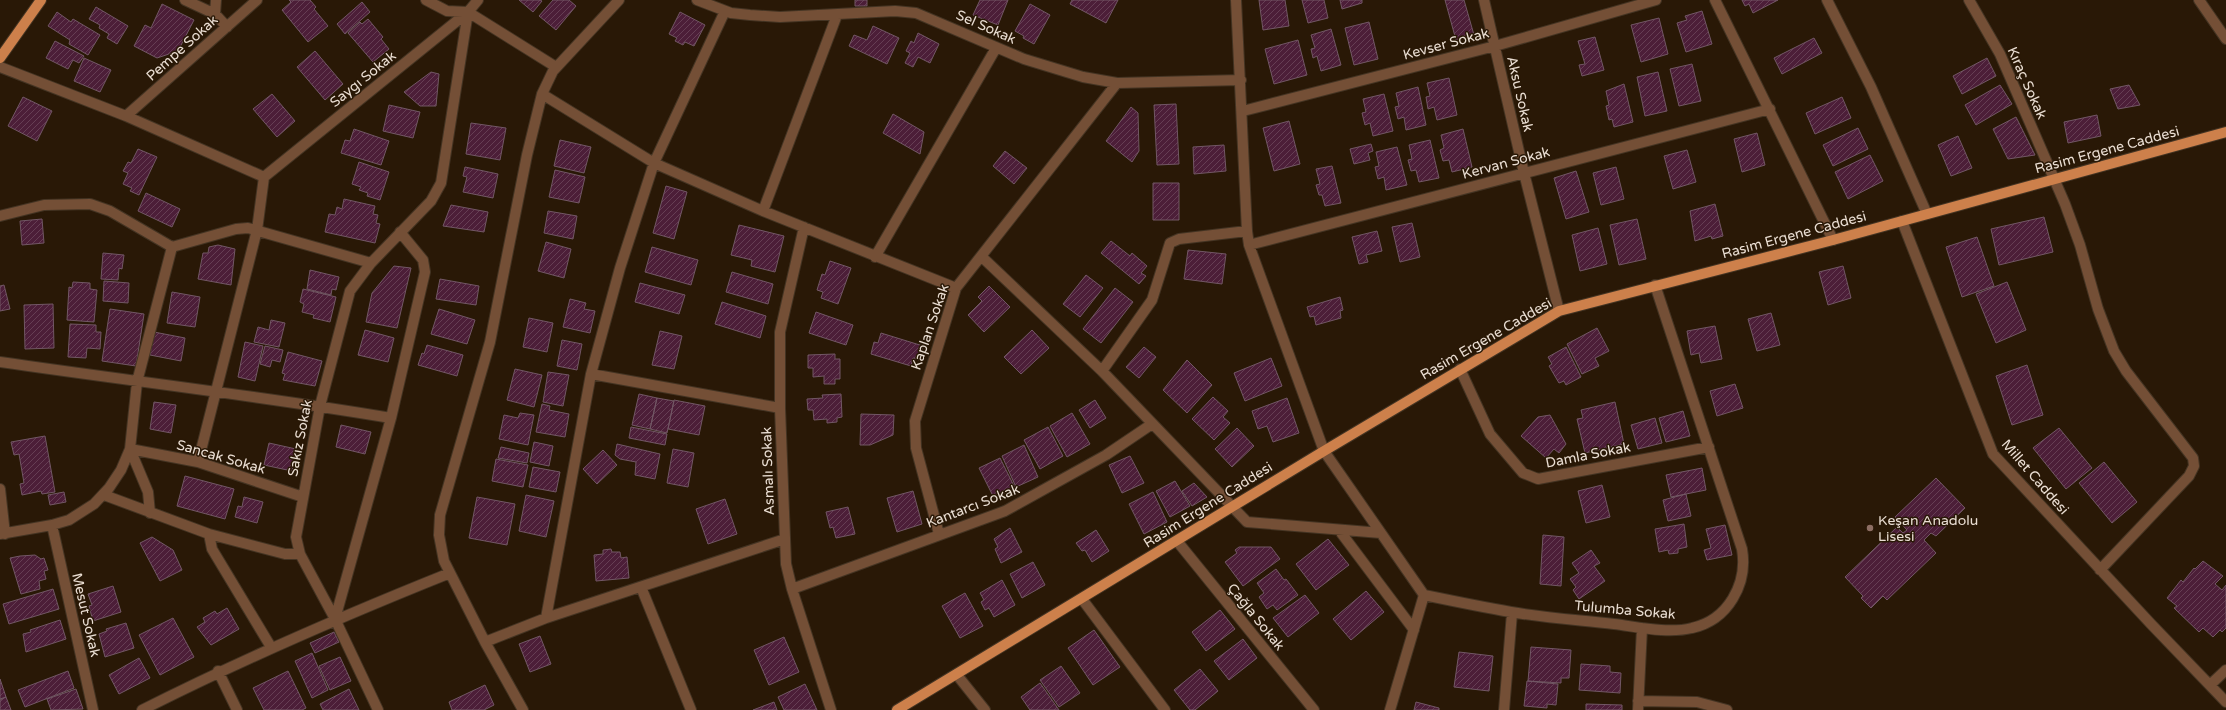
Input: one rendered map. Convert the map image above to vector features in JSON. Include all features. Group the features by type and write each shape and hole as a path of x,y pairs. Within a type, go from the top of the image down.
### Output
{"main road":[{"path":"0,58 41,0"},
{"name":"Rasim Ergene Caddesi","path":"897,710 1460,369 1559,311 1833,240 2226,132"}],"street":[{"path":"185,0 215,14 227,26"},
{"path":"215,14 216,0"},
{"name":"Pempe Sokak","path":"126,116 257,0"},
{"path":"426,0 448,11 468,12 556,67"},
{"name":"Saygı Sokak","path":"264,177 468,12 478,0"},
{"path":"523,710 485,642 450,573 440,544 439,526 442,505 491,336 542,94 547,81 556,67 619,0"},
{"name":"Sel Sokak","path":"697,0 725,11 738,14 780,17 895,11 916,13 927,16 996,48 1053,69 1117,84 1240,80"},
{"path":"1236,0 1243,111 1247,231 1249,245 1324,451 1424,595 1390,710"},
{"name":"Aksu Sokak","path":"1484,0 1524,173 1559,311"},
{"name":"Kevser Sokak","path":"1243,111 1494,46 1656,0"},
{"path":"1715,0 1770,109 1833,240"},
{"path":"1827,0 1870,88 1927,214"},
{"name":"Kıraç Sokak","path":"1969,0 1997,49 2073,224 2098,309 2114,351 2126,371 2193,458 2194,466 2189,476 2100,570"},
{"path":"2199,0 2226,39"},
{"path":"546,618 591,374 622,261 654,163 725,11"},
{"name":"Sakız Sokak","path":"378,710 335,619 300,554 296,537 320,406 347,298 358,278 431,201 441,183 468,12"},
{"path":"763,211 837,15"},
{"path":"875,257 996,48"},
{"path":"0,67 126,116 264,177 257,230 215,390 198,462"},
{"name":"Kaplan Sokak","path":"939,534 916,448 915,421 956,288 982,257 1117,84"},
{"path":"542,94 654,163 804,228 956,288"},
{"name":"Kervan Sokak","path":"1249,245 1770,109"},
{"path":"0,216 44,206 90,204 110,211 172,247 236,229 257,230 371,263"},
{"name":"Millet Caddesi","path":"1902,221 1993,454 2100,570 2226,702"},
{"name":"Asmalı Sokak","path":"804,228 780,332 780,408 786,564 792,589 830,710"},
{"path":"1102,371 1152,300 1170,243 1179,238 1247,231"},
{"path":"335,619 391,418 426,272 424,260 400,232"},
{"path":"0,489 2,534 52,525 76,516 104,495 121,470 130,449 137,382 172,247"},
{"path":"982,257 1102,371 1247,522 1381,534"},
{"name":"Tulumba Sokak","path":"1424,595 1512,612 1642,628 1686,630 1700,626 1712,620 1723,611 1740,586 1744,564 1742,549 1655,286"},
{"path":"0,362 137,382 215,390 391,418"},
{"name":"Damla Sokak","path":"1460,369 1490,434 1523,473 1530,477 1538,479 1709,447"},
{"path":"591,374 780,408"},
{"name":"Kantarcı Sokak","path":"792,589 939,534 981,520 1026,501 1106,455 1152,424"},
{"path":"130,449 148,492 150,514"},
{"name":"Sancak Sokak","path":"130,449 198,462 303,497"},
{"path":"104,495 150,514 210,534 285,554 300,554"},
{"name":"Mesut Sokak","path":"52,525 94,710"},
{"path":"1339,530 1414,630"},
{"path":"210,534 212,549 271,647"},
{"path":"485,642 546,618 785,539"},
{"name":"Çağla Sokak","path":"1176,541 1314,710"},
{"path":"142,710 218,671 271,647 335,619 450,573"},
{"path":"641,587 691,710"},
{"path":"1082,599 1165,710"},
{"path":"1504,710 1512,612"},
{"path":"1642,628 1638,705 1697,702 1728,710"},
{"path":"2210,685 2226,670"},
{"path":"218,671 237,710"},
{"path":"957,674 985,710"}],"building":[{"path":"289,0 310,0 316,7 314,9 328,26 308,42 282,10 291,2"},
{"path":"519,0 540,0 542,1 533,12"},
{"path":"553,0 569,0 576,6 556,30 539,16"},
{"path":"855,0 867,0 867,6 855,6"},
{"path":"980,0 1008,0 998,25 973,15"},
{"path":"1072,0 1118,0 1106,23 1070,4"},
{"path":"1259,0 1285,0 1289,26 1263,30"},
{"path":"1302,0 1324,0 1328,18 1308,23"},
{"path":"1340,0 1362,0 1362,3 1342,9"},
{"path":"1445,0 1464,0 1474,35 1456,40"},
{"path":"1742,0 1778,0 1753,13 1749,4 1745,6"},
{"path":"362,2 370,12 345,34 337,24"},
{"path":"162,4 194,20 178,51 157,58 134,46 145,25 151,28"},
{"path":"1030,4 1050,15 1034,44 1023,38 1024,36 1015,31"},
{"path":"96,7 128,26 117,44 107,38 109,34 99,28 100,25 89,19"},
{"path":"1702,11 1712,44 1686,52 1677,23 1687,20 1685,16"},
{"path":"57,12 71,22 73,19 100,35 88,55 69,44 70,40 48,26"},
{"path":"680,12 705,25 694,46 685,42 683,45 675,41 677,38 669,34"},
{"path":"1659,18 1668,54 1641,62 1631,25"},
{"path":"368,19 383,37 381,39 389,49 373,62 348,33 360,22 362,24"},
{"path":"1369,22 1378,59 1354,65 1345,28"},
{"path":"873,26 899,38 887,64 849,46 854,35 867,40"},
{"path":"1331,29 1341,65 1321,71 1317,56 1313,58 1311,49 1315,48 1311,35"},
{"path":"918,33 939,44 930,63 918,57 913,67 905,63 910,53 906,51 911,41 914,43"},
{"path":"1595,37 1604,70 1582,76 1579,65 1585,64 1578,41"},
{"path":"1814,38 1822,53 1782,74 1774,58"},
{"path":"1298,40 1307,75 1274,84 1265,49"},
{"path":"55,41 84,56 79,63 73,60 68,69 46,58"},
{"path":"315,51 343,84 325,100 297,67"},
{"path":"84,58 111,70 100,92 74,81"},
{"path":"1987,58 1996,76 1962,94 1953,76"},
{"path":"1692,64 1701,101 1679,106 1670,69"},
{"path":"431,72 439,74 436,106 420,106 404,92"},
{"path":"1658,72 1667,111 1645,116 1637,77"},
{"path":"1449,78 1457,115 1437,120 1434,107 1428,109 1426,97 1430,96 1427,83"},
{"path":"1624,84 1633,122 1614,127 1612,119 1609,120 1606,106 1609,105 1606,91"},
{"path":"2000,85 2012,104 1976,125 1965,105"},
{"path":"2129,85 2140,105 2118,109 2110,89"},
{"path":"1418,87 1426,125 1406,130 1404,117 1398,119 1395,107 1399,106 1396,93"},
{"path":"272,94 295,121 277,137 253,109"},
{"path":"1384,94 1393,131 1373,136 1370,123 1365,125 1362,113 1366,112 1363,99"},
{"path":"23,97 52,111 37,141 8,126"},
{"path":"1842,97 1851,118 1815,134 1806,113"},
{"path":"1176,104 1179,164 1157,165 1154,105"},
{"path":"389,105 420,112 413,138 383,131"},
{"path":"1131,107 1138,113 1139,151 1132,162 1106,141"},
{"path":"893,114 924,132 920,154 883,133"},
{"path":"2097,115 2101,136 2068,143 2064,122"},
{"path":"2016,117 2035,155 2008,159 1993,129"},
{"path":"1289,121 1300,164 1274,171 1263,128"},
{"path":"471,123 506,128 500,160 466,154"},
{"path":"1858,128 1868,149 1833,166 1823,145"},
{"path":"354,129 389,141 381,165 341,153 345,140 350,141"},
{"path":"1463,129 1472,167 1452,172 1449,160 1443,161 1440,150 1444,148 1441,135"},
{"path":"1757,133 1765,165 1742,172 1734,139"},
{"path":"1958,136 1972,168 1951,176 1938,145"},
{"path":"560,140 591,147 584,173 554,166"},
{"path":"1430,140 1439,178 1419,182 1416,170 1411,171 1408,160 1412,159 1409,145"},
{"path":"1371,144 1373,151 1368,153 1370,160 1354,164 1350,149"},
{"path":"1224,145 1226,171 1194,174 1193,147"},
{"path":"1397,147 1407,185 1386,190 1384,177 1378,179 1375,167 1379,166 1376,152"},
{"path":"138,149 157,157 139,195 130,191 132,188 123,184 128,173 123,171 128,162 131,163"},
{"path":"1687,150 1696,182 1673,189 1664,156"},
{"path":"1005,151 1027,168 1014,184 993,166"},
{"path":"1870,155 1883,181 1848,199 1835,172"},
{"path":"359,162 389,172 380,200 367,196 368,193 359,190 361,187 352,184"},
{"path":"1332,166 1341,203 1325,206 1322,195 1319,195 1316,185 1320,184 1316,169"},
{"path":"465,167 498,174 493,198 463,192 467,177 463,176"},
{"path":"1616,167 1624,199 1601,205 1593,173"},
{"path":"555,170 585,177 579,203 549,197"},
{"path":"1576,171 1589,212 1566,219 1554,178"},
{"path":"1153,183 1179,183 1179,220 1153,220"},
{"path":"666,186 687,192 674,239 653,233"},
{"path":"146,193 180,209 172,227 138,211"},
{"path":"344,199 375,206 373,214 378,215 376,223 380,224 375,243 325,232 329,214 335,215 337,207 342,209"},
{"path":"1715,204 1723,236 1712,239 1711,236 1695,241 1690,211"},
{"path":"451,205 488,212 484,232 443,226"},
{"path":"548,211 577,216 573,239 544,233"},
{"path":"2044,217 2053,252 1999,265 1991,229"},
{"path":"42,219 44,243 22,245 20,221"},
{"path":"1637,219 1646,259 1619,265 1610,225"},
{"path":"1412,223 1420,257 1400,262 1392,227"},
{"path":"739,225 784,236 775,272 751,266 752,260 731,255"},
{"path":"1598,228 1607,264 1580,271 1572,235"},
{"path":"1377,231 1382,251 1366,255 1368,262 1359,264 1352,237"},
{"path":"1977,237 1994,286 1962,297 1946,247"},
{"path":"1111,241 1130,256 1132,253 1147,266 1141,273 1146,276 1139,284 1101,253"},
{"path":"546,242 571,249 564,278 538,271"},
{"path":"218,245 235,249 231,285 198,279 203,253 208,253 209,247"},
{"path":"652,247 698,260 691,285 645,272"},
{"path":"1188,250 1226,254 1222,284 1184,279"},
{"path":"103,253 124,255 122,269 119,268 118,280 101,279"},
{"path":"830,261 851,268 838,304 821,298 823,292 817,290 822,274 825,275"},
{"path":"394,266 411,268 397,328 366,322 372,293"},
{"path":"1843,266 1851,298 1828,305 1819,272"},
{"path":"310,270 339,277 336,290 332,289 331,295 307,289"},
{"path":"732,272 773,284 768,304 726,292"},
{"path":"1086,275 1103,288 1080,317 1063,304"},
{"path":"440,279 479,286 476,305 436,299"},
{"path":"104,281 129,283 128,303 103,301"},
{"path":"73,282 90,283 90,289 97,290 94,322 67,320 69,287 72,288"},
{"path":"2007,282 2026,330 1996,343 1976,294"},
{"path":"640,283 685,295 679,314 635,302"},
{"path":"4,285 10,309 0,311 0,286"},
{"path":"989,286 1010,307 984,332 968,315 982,301 978,297"},
{"path":"1115,288 1133,302 1101,343 1083,329"},
{"path":"303,289 336,297 330,322 313,318 314,315 302,312 304,304 300,302"},
{"path":"172,292 200,297 195,327 167,323"},
{"path":"1340,297 1343,310 1340,311 1341,318 1316,325 1314,316 1310,317 1307,307"},
{"path":"570,299 586,303 584,309 595,311 590,333 563,327"},
{"path":"722,302 766,316 760,338 715,324"},
{"path":"53,304 54,348 25,349 24,305"},
{"path":"110,309 144,314 136,366 102,361"},
{"path":"439,309 475,320 467,344 431,334"},
{"path":"816,312 853,325 846,345 809,333"},
{"path":"1771,313 1780,345 1757,351 1748,319"},
{"path":"529,318 553,323 547,352 523,347"},
{"path":"271,320 285,323 279,347 254,342 258,327 269,330"},
{"path":"70,324 96,325 96,332 101,332 100,349 87,348 86,358 68,357"},
{"path":"1715,326 1722,359 1701,363 1699,353 1691,355 1687,331"},
{"path":"1597,328 1609,351 1595,358 1599,366 1582,374 1567,344"},
{"path":"365,330 394,338 388,362 358,355"},
{"path":"1032,330 1049,348 1021,374 1004,357"},
{"path":"660,331 682,336 674,369 652,365"},
{"path":"154,332 185,338 181,361 150,355"},
{"path":"881,333 923,346 919,360 913,358 911,366 871,354 874,342 878,343"},
{"path":"562,340 582,344 577,370 557,366"},
{"path":"245,342 263,346 255,381 238,377"},
{"path":"427,345 463,355 457,376 418,365 422,353 424,354"},
{"path":"265,346 283,350 280,362 272,360 270,367 260,364"},
{"path":"1144,347 1156,357 1139,378 1126,367"},
{"path":"1566,347 1581,377 1566,385 1564,381 1559,383 1549,366 1552,364 1548,357"},
{"path":"288,352 322,361 315,386 283,380 285,374 282,373"},
{"path":"835,354 835,359 840,359 840,379 835,379 835,384 824,384 824,376 813,377 813,368 808,368 808,355"},
{"path":"1271,358 1282,386 1245,401 1234,373"},
{"path":"1187,360 1212,385 1187,413 1163,390"},
{"path":"2027,365 2043,415 2012,425 1996,376"},
{"path":"515,369 542,375 534,407 507,400"},
{"path":"548,372 569,375 563,406 543,402"},
{"path":"1735,384 1743,408 1717,416 1710,391"},
{"path":"639,394 657,398 650,429 632,425"},
{"path":"841,394 842,417 837,418 837,422 827,423 827,419 814,420 813,410 808,410 807,399 823,398 822,395"},
{"path":"1213,397 1228,411 1223,417 1230,423 1214,440 1192,419"},
{"path":"657,398 674,401 667,433 650,429"},
{"path":"1287,398 1299,433 1273,442 1267,426 1258,429 1252,411"},
{"path":"674,400 705,406 699,435 668,429"},
{"path":"1095,400 1106,418 1090,428 1079,410"},
{"path":"154,402 176,405 171,433 150,429"},
{"path":"1615,402 1624,444 1585,453 1577,419 1583,418 1581,410"},
{"path":"542,404 550,406 549,410 569,414 565,437 536,432"},
{"path":"1683,411 1690,436 1666,442 1659,418"},
{"path":"520,413 534,415 528,445 499,439 504,415 518,418"},
{"path":"1072,413 1090,444 1067,457 1050,426"},
{"path":"861,414 894,415 893,435 870,445 860,445"},
{"path":"1550,415 1566,444 1559,453 1554,449 1546,458 1521,436 1538,417"},
{"path":"1655,418 1662,443 1638,449 1631,425"},
{"path":"341,425 371,432 365,454 336,447"},
{"path":"631,427 667,434 665,445 629,438"},
{"path":"1048,427 1063,456 1040,469 1024,440"},
{"path":"1237,428 1254,446 1232,467 1215,449"},
{"path":"2059,428 2092,468 2066,489 2033,448"},
{"path":"45,436 55,492 42,494 41,491 22,495 20,484 24,483 19,454 14,455 11,442"},
{"path":"534,442 553,446 549,466 530,462"},
{"path":"269,443 296,449 292,471 264,465"},
{"path":"617,444 660,454 655,479 635,475 636,462 620,459 615,455"},
{"path":"1024,445 1038,477 1016,487 1002,456"},
{"path":"501,447 529,453 527,463 498,458"},
{"path":"673,449 694,453 688,487 667,483"},
{"path":"603,450 617,465 597,484 583,469"},
{"path":"1130,456 1144,483 1122,493 1109,465"},
{"path":"1000,458 1015,488 994,498 979,468"},
{"path":"496,459 528,465 523,487 492,481"},
{"path":"2104,462 2137,502 2112,523 2079,483"},
{"path":"533,467 560,472 556,492 529,487"},
{"path":"1702,468 1706,490 1671,497 1666,475"},
{"path":"185,476 234,489 225,519 177,506"},
{"path":"1936,478 1965,508 1936,536 1931,533 1924,540 1936,553 1887,600 1883,596 1871,608 1861,598 1863,596 1845,577 1897,527 1903,533 1907,530 1895,517"},
{"path":"1175,481 1190,506 1170,517 1156,491"},
{"path":"1194,483 1207,497 1192,506 1182,491"},
{"path":"1602,485 1610,517 1586,523 1578,491"},
{"path":"913,491 922,524 897,532 887,498"},
{"path":"64,492 66,502 50,505 48,495"},
{"path":"1153,492 1167,522 1144,534 1129,504"},
{"path":"1686,494 1691,516 1668,521 1663,500"},
{"path":"526,495 554,501 546,537 519,531"},
{"path":"244,497 263,502 257,523 235,517 238,506 242,507"},
{"path":"477,497 515,504 507,545 469,538"},
{"path":"725,499 737,534 708,544 696,509"},
{"path":"848,507 855,534 836,538 833,527 830,528 826,512"},
{"path":"1684,524 1687,547 1678,549 1678,553 1669,554 1668,550 1659,552 1655,529"},
{"path":"1725,525 1732,555 1707,560 1704,550 1711,548 1706,529"},
{"path":"1010,528 1022,552 1001,563 995,549 998,547 994,539"},
{"path":"1096,530 1109,551 1092,562 1085,550 1082,551 1076,543"},
{"path":"1543,535 1564,537 1561,586 1540,584"},
{"path":"152,537 173,550 182,570 160,581 140,543"},
{"path":"1328,539 1349,565 1316,590 1296,564"},
{"path":"1239,547 1271,547 1280,559 1243,586 1225,562 1237,553 1235,550"},
{"path":"611,549 612,552 620,552 621,558 627,557 629,578 596,581 594,555 603,554 603,550"},
{"path":"1591,550 1600,563 1594,566 1605,581 1579,599 1573,590 1576,587 1570,579 1579,573 1572,563"},
{"path":"35,555 41,559 44,558 48,570 44,571 46,579 39,581 40,589 21,594 10,558"},
{"path":"2203,561 2223,576 2215,584 2222,590 2226,585 2226,628 2222,632 2220,630 2213,637 2203,628 2199,632 2174,608 2177,606 2167,598 2181,580 2183,582 2194,568 2195,569"},
{"path":"1033,562 1045,585 1022,598 1010,574"},
{"path":"1276,569 1298,595 1277,610 1273,605 1267,609 1259,597 1264,593 1257,583"},
{"path":"1002,580 1015,605 994,617 989,608 985,610 981,602 984,600 980,593"},
{"path":"113,586 121,612 93,621 89,606 92,605 88,594"},
{"path":"53,589 59,609 9,624 3,604"},
{"path":"1366,591 1384,612 1351,640 1333,619"},
{"path":"965,593 983,626 960,638 942,606"},
{"path":"1305,595 1319,613 1288,637 1273,618"},
{"path":"227,608 239,629 211,645 197,627 205,622 203,618 215,611 217,614"},
{"path":"1220,610 1235,629 1206,651 1192,632"},
{"path":"173,618 194,657 160,675 139,635"},
{"path":"60,620 66,639 26,652 23,634 31,632 30,630"},
{"path":"126,623 134,648 105,657 99,634 107,631 106,629"},
{"path":"1094,630 1120,667 1093,685 1068,648"},
{"path":"334,632 339,642 315,653 310,643"},
{"path":"540,636 551,664 530,672 519,644"},
{"path":"784,637 799,672 769,685 754,650"},
{"path":"1243,639 1257,658 1229,680 1214,661"},
{"path":"1531,647 1571,650 1569,678 1561,678 1561,683 1528,681"},
{"path":"1459,652 1493,656 1489,691 1454,687"},
{"path":"312,653 328,690 312,698 295,661"},
{"path":"340,657 351,681 330,690 319,666"},
{"path":"139,658 150,678 119,694 109,675"},
{"path":"1581,664 1610,666 1610,672 1621,673 1620,693 1579,690"},
{"path":"1061,666 1080,693 1059,707 1040,680"},
{"path":"1200,669 1218,691 1195,710 1190,710 1174,690"},
{"path":"68,671 74,688 25,707 18,690"},
{"path":"288,671 306,708 302,710 264,710 253,688"},
{"path":"0,679 6,697 0,699"},
{"path":"1527,681 1558,684 1556,705 1547,704 1547,708 1524,706"},
{"path":"1040,683 1059,710 1030,710 1021,697"},
{"path":"805,684 817,710 784,710 778,697"},
{"path":"485,685 494,705 484,710 452,710 449,702"},
{"path":"76,689 83,709 51,710 47,699"},
{"path":"349,689 359,710 323,710 320,704"},
{"path":"6,697 11,710 0,710 0,700"},
{"path":"774,702 777,710 753,710"},
{"path":"1416,702 1439,708 1439,710 1414,710"},
{"path":"1586,704 1622,705 1622,710 1586,710"}],"place":[{"name":"Keşan Anadolu Lisesi","path":"1870,528"}]}
